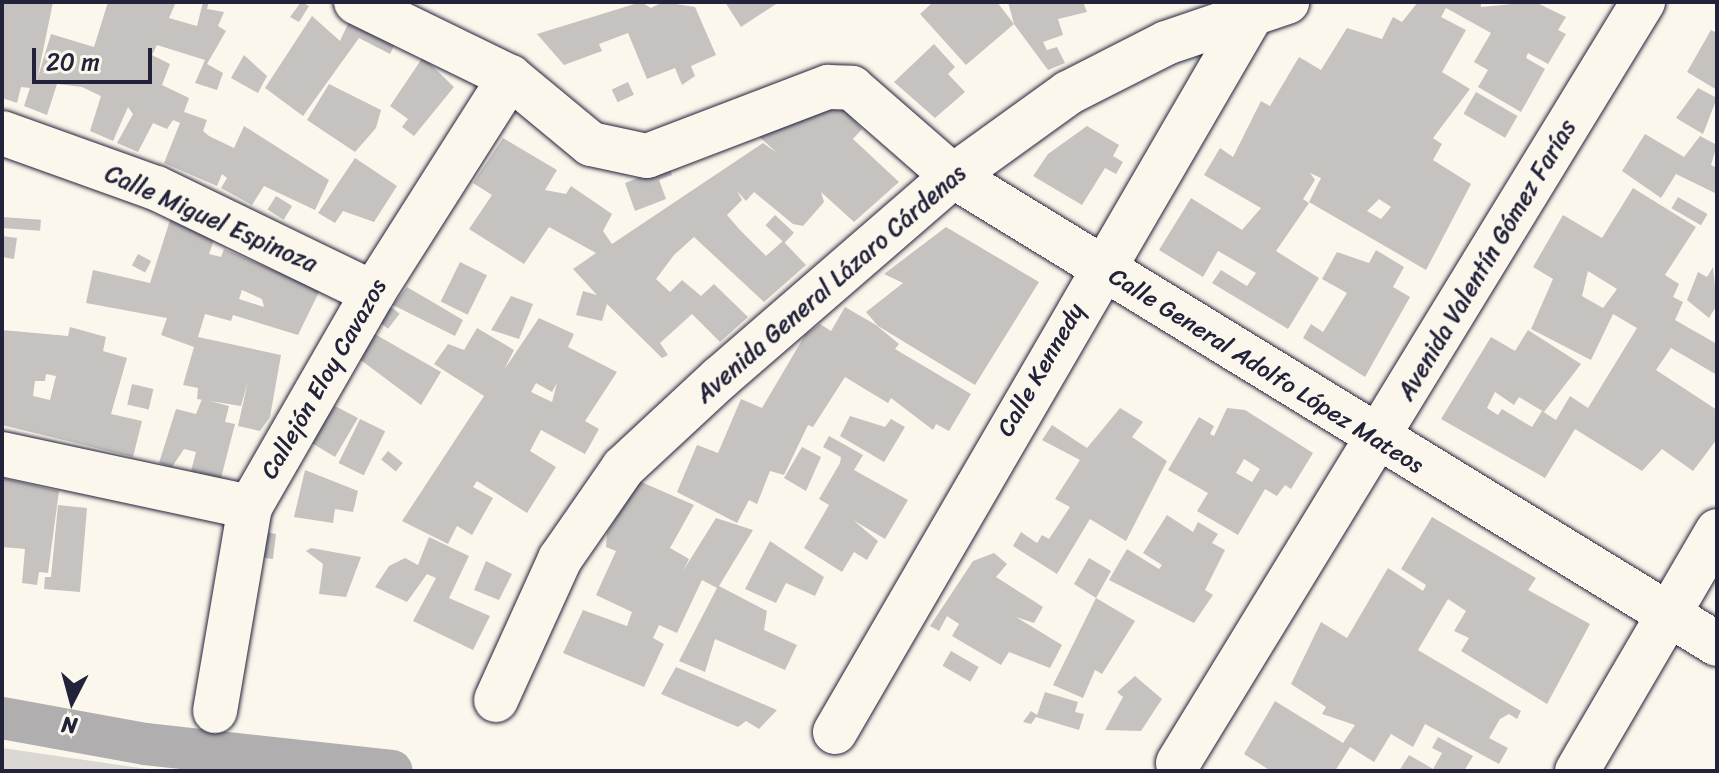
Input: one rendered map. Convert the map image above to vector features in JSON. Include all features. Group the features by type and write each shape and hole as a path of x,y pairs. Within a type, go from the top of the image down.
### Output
{"street":[{"path":"356,2 510,77"},
{"name":"Avenida Valentín Gómez Farías","path":"1178,763 1378,441 1643,2"},
{"name":"Avenida General Lázaro Cárdenas","path":"496,700 560,559 623,468 953,176 1068,93 1166,43 1270,7"},
{"name":"Calle Kennedy","path":"835,732 1099,269 1270,7"},
{"name":"Calle General Adolfo López Mateos","path":"510,77 591,144 647,156 828,87 852,88 869,99 953,176 1378,441 1717,644"},
{"name":"Callejón Eloy Cavazos","path":"215,711 250,507 373,293 510,77"},
{"name":"Calle Miguel Espinoza","path":"2,133 156,188 373,293"},
{"path":"2,454 250,507"},
{"path":"1577,771 1717,531"}],"shaded area":[{"path":"2,748 161,771 2,771"}],"building":[{"path":"2,2 53,2 37,80 51,34 94,47 108,2 176,2 169,18 197,26 203,2 209,2 207,9 224,12 218,26 226,31 207,64 223,73 217,90 195,83 205,60 157,45 152,55 170,64 162,85 189,98 184,112 207,120 203,131 209,136 234,148 244,126 329,180 315,210 264,186 252,205 221,188 227,178 222,174 217,186 164,163 180,123 173,120 167,129 153,123 138,152 117,143 133,114 128,107 113,141 90,131 101,96 82,87 57,84 47,115 24,106 30,88 21,87 17,103 2,98"},
{"path":"301,2 309,6 299,22 290,17"},
{"path":"641,2 651,8 663,2 695,7 716,55 691,66 695,76 682,85 675,68 647,79 628,33 599,44 602,51 564,65 537,34"},
{"path":"725,2 779,2 741,27"},
{"path":"933,2 997,2 1014,24 966,65 920,14"},
{"path":"1008,2 1083,2 1087,12 1058,19 1063,35 1043,42 1047,50 1057,47 1065,63 1048,70 1014,24"},
{"path":"1418,2 1481,2 1481,7 1535,2 1566,17 1558,30 1566,34 1548,64 1528,53 1526,58 1545,69 1521,112 1478,87 1488,70 1474,62 1491,33 1446,8 1441,17 1466,30 1442,72 1470,89 1433,138 1442,144 1433,160 1471,184 1426,270 1309,202 1321,178 1310,173 1315,180 1303,199 1309,203 1276,251 1319,278 1288,329 1212,283 1221,270 1247,286 1256,273 1218,251 1203,277 1159,250 1191,198 1242,230 1261,208 1204,175 1220,148 1233,157 1261,101 1270,106 1299,57 1321,70 1347,28 1382,39 1393,17 1402,22","holes":["1379,199 1391,207 1381,219 1367,211"]},
{"path":"353,13 372,18 368,33 376,20 400,34 390,54 359,38 303,116 265,88 312,16 340,41"},
{"path":"1711,30 1717,33 1717,90 1687,72"},
{"path":"934,44 955,67 948,74 965,92 935,118 894,82"},
{"path":"244,55 267,76 258,93 231,78"},
{"path":"423,57 454,87 414,136 402,127 408,119 390,106"},
{"path":"628,82 634,95 618,102 612,90"},
{"path":"329,84 381,110 376,128 355,152 307,120"},
{"path":"1698,88 1717,98 1703,134 1676,118"},
{"path":"1476,92 1518,116 1505,138 1464,114"},
{"path":"833,98 862,129 853,139 899,182 854,222 821,192 824,202 803,226 793,224 754,192 746,201 737,191 742,200 727,215 739,229 766,256 783,241 806,265 764,302 694,237 674,255 656,279 670,292 682,280 701,296 714,284 748,317 720,342 692,314 660,343 668,355 662,358 607,304 602,321 576,315 583,291 597,295 573,269 596,253 549,227 524,264 469,229 492,195 473,183 503,138 557,170 545,190 566,194 571,186 612,214 603,231 612,244 763,143 777,153 753,131"},
{"path":"1087,126 1119,145 1113,156 1123,162 1116,174 1105,168 1082,205 1033,176 1048,154"},
{"path":"1645,134 1684,157 1700,136 1717,145 1711,165 1717,168 1717,194 1676,174 1661,198 1622,171"},
{"path":"355,158 397,186 374,222 343,211 335,223 318,213"},
{"path":"669,166 672,175 659,180 666,199 635,211 625,183"},
{"path":"1633,188 1696,227 1665,275 1679,284 1673,297 1683,302 1675,320 1717,344 1717,375 1671,348 1656,370 1717,410 1717,439 1693,471 1662,449 1642,471 1575,429 1545,478 1441,419 1491,337 1515,351 1528,330 1581,364 1544,412 1519,397 1514,405 1495,392 1487,408 1498,415 1502,409 1532,427 1542,411 1556,420 1570,396 1588,408 1637,328 1613,314 1591,360 1531,329 1553,279 1533,267 1563,215 1602,238","holes":["1588,271 1617,289 1603,308 1582,296"]},
{"path":"276,196 292,206 284,220 268,210"},
{"path":"1678,197 1707,214 1701,225 1672,208"},
{"path":"775,215 794,233 784,243 765,225"},
{"path":"2,217 41,220 40,231 2,228"},
{"path":"171,217 215,237 209,254 221,257 224,249 320,290 298,335 233,315 231,321 205,314 198,337 281,355 270,417 260,431 238,426 248,381 241,406 197,399 198,388 183,385 194,347 161,335 167,318 86,303 93,270 150,283","holes":["242,290 262,299 264,307 239,299"]},
{"path":"946,227 1039,282 975,385 878,326 866,312 903,283 884,274"},
{"path":"2,236 17,238 14,259 2,257"},
{"path":"1376,250 1404,267 1393,287 1410,297 1365,377 1303,338 1311,324 1323,332 1347,293 1322,279 1337,252 1369,263"},
{"path":"138,254 151,261 145,273 132,265"},
{"path":"460,262 487,275 468,315 441,302"},
{"path":"1713,267 1717,305 1709,318 1687,300 1698,272 1707,277"},
{"path":"407,287 463,320 455,336 393,305"},
{"path":"511,296 533,304 519,339 491,330"},
{"path":"391,307 400,314 388,329 379,322"},
{"path":"845,307 876,325 899,344 895,349 971,394 949,431 936,424 933,430 891,398 888,403 845,377 813,427 808,425 784,475 770,471 757,504 749,500 737,523 677,492 697,445 718,453 741,399 762,408 805,335 820,324 831,331"},
{"path":"539,318 574,334 568,347 617,372 585,421 599,429 585,454 541,430 530,451 556,467 527,513 477,481 473,487 493,498 472,535 457,526 448,544 402,521 484,396 434,364 448,344 464,350 477,328 514,350 504,370","holes":["536,383 552,392 557,383 552,402 531,392"]},
{"path":"70,327 106,337 103,351 127,358 111,414 142,421 133,457 2,425 2,330 68,336","holes":["46,374 56,376 50,400 33,396 35,381 45,381"]},
{"path":"373,333 441,372 421,405 358,358"},
{"path":"132,384 153,389 149,409 127,404"},
{"path":"202,399 229,406 225,422 235,424 221,478 191,471 196,452 184,449 172,467 159,463 176,409 196,414"},
{"path":"335,406 358,418 335,457 310,442"},
{"path":"1120,408 1143,422 1132,437 1167,461 1126,541 1090,519 1057,574 1013,546 1021,532 1037,543 1042,535 1049,539 1070,507 1055,499 1080,460 1042,440 1052,425 1087,448"},
{"path":"1227,408 1245,410 1313,453 1291,489 1285,485 1277,496 1265,489 1238,535 1197,511 1208,493 1168,470 1199,417 1214,426 1210,434 1214,436","holes":["1244,459 1260,469 1252,482 1236,473"]},
{"path":"850,416 885,427 891,419 905,427 884,462 840,436"},
{"path":"360,419 385,431 364,475 339,463"},
{"path":"829,436 863,455 854,470 908,500 885,539 853,520 878,541 867,560 854,552 842,572 804,548 829,505 819,499 840,463 841,457 823,447"},
{"path":"802,447 821,457 806,491 784,478"},
{"path":"388,451 403,463 396,472 381,460"},
{"path":"305,470 358,491 353,512 335,509 333,523 294,517"},
{"path":"2,478 59,491 48,573 39,572 37,585 22,583 25,549 2,547"},
{"path":"639,481 694,505 670,548 689,559 683,571 716,518 753,530 719,586 767,611 764,630 797,645 785,670 715,639 705,672 679,661 717,588 702,580 677,633 659,625 653,638 664,644 644,687 563,653 583,610 627,626 632,612 596,595 616,551 606,547 607,533"},
{"path":"58,505 87,508 80,592 44,589 45,577 51,577"},
{"path":"1167,515 1193,532 1198,522 1218,534 1212,543 1225,550 1205,590 1213,595 1194,623 1109,580 1127,549 1159,569 1162,565 1143,553"},
{"path":"1432,517 1536,578 1528,590 1590,624 1547,704 1461,651 1469,638 1454,631 1466,611 1448,599 1418,650 1521,711 1517,719 1509,714 1500,719 1489,738 1508,748 1499,764 1425,724 1413,747 1391,734 1374,762 1350,747 1335,771 1271,771 1244,754 1275,701 1343,743 1355,725 1322,714 1326,707 1291,684 1321,622 1347,638 1388,568 1423,591 1426,585 1401,569"},
{"path":"259,531 276,534 273,559 258,557"},
{"path":"429,537 469,556 449,598 490,616 473,650 413,621 436,578 427,574 407,602 375,587 389,566 405,558 418,565"},
{"path":"770,541 824,577 815,596 786,583 776,603 745,589"},
{"path":"311,548 361,557 346,597 319,594 323,564 306,551"},
{"path":"994,553 1007,564 996,577 1043,607 1034,623 1016,617 1062,645 1050,668 1009,652 1001,665 952,636 959,624 947,616 939,631 930,626 973,561"},
{"path":"1089,558 1111,571 1096,598 1074,584"},
{"path":"486,561 512,574 499,600 474,590"},
{"path":"1096,598 1135,621 1102,674 1095,670 1083,698 1053,685"},
{"path":"951,651 979,667 970,682 942,666"},
{"path":"676,667 777,710 759,729 746,721 738,727 661,694"},
{"path":"1135,676 1162,699 1141,731 1105,730 1123,697 1117,692"},
{"path":"1045,692 1078,702 1075,712 1084,714 1079,730 1036,717 1031,724 1023,722 1031,711 1037,715"},
{"path":"1438,737 1473,756 1464,771 1399,771 1409,755 1433,769 1442,753 1432,748"}],"waterway":[{"path":"2,718 145,744 392,771"}]}
